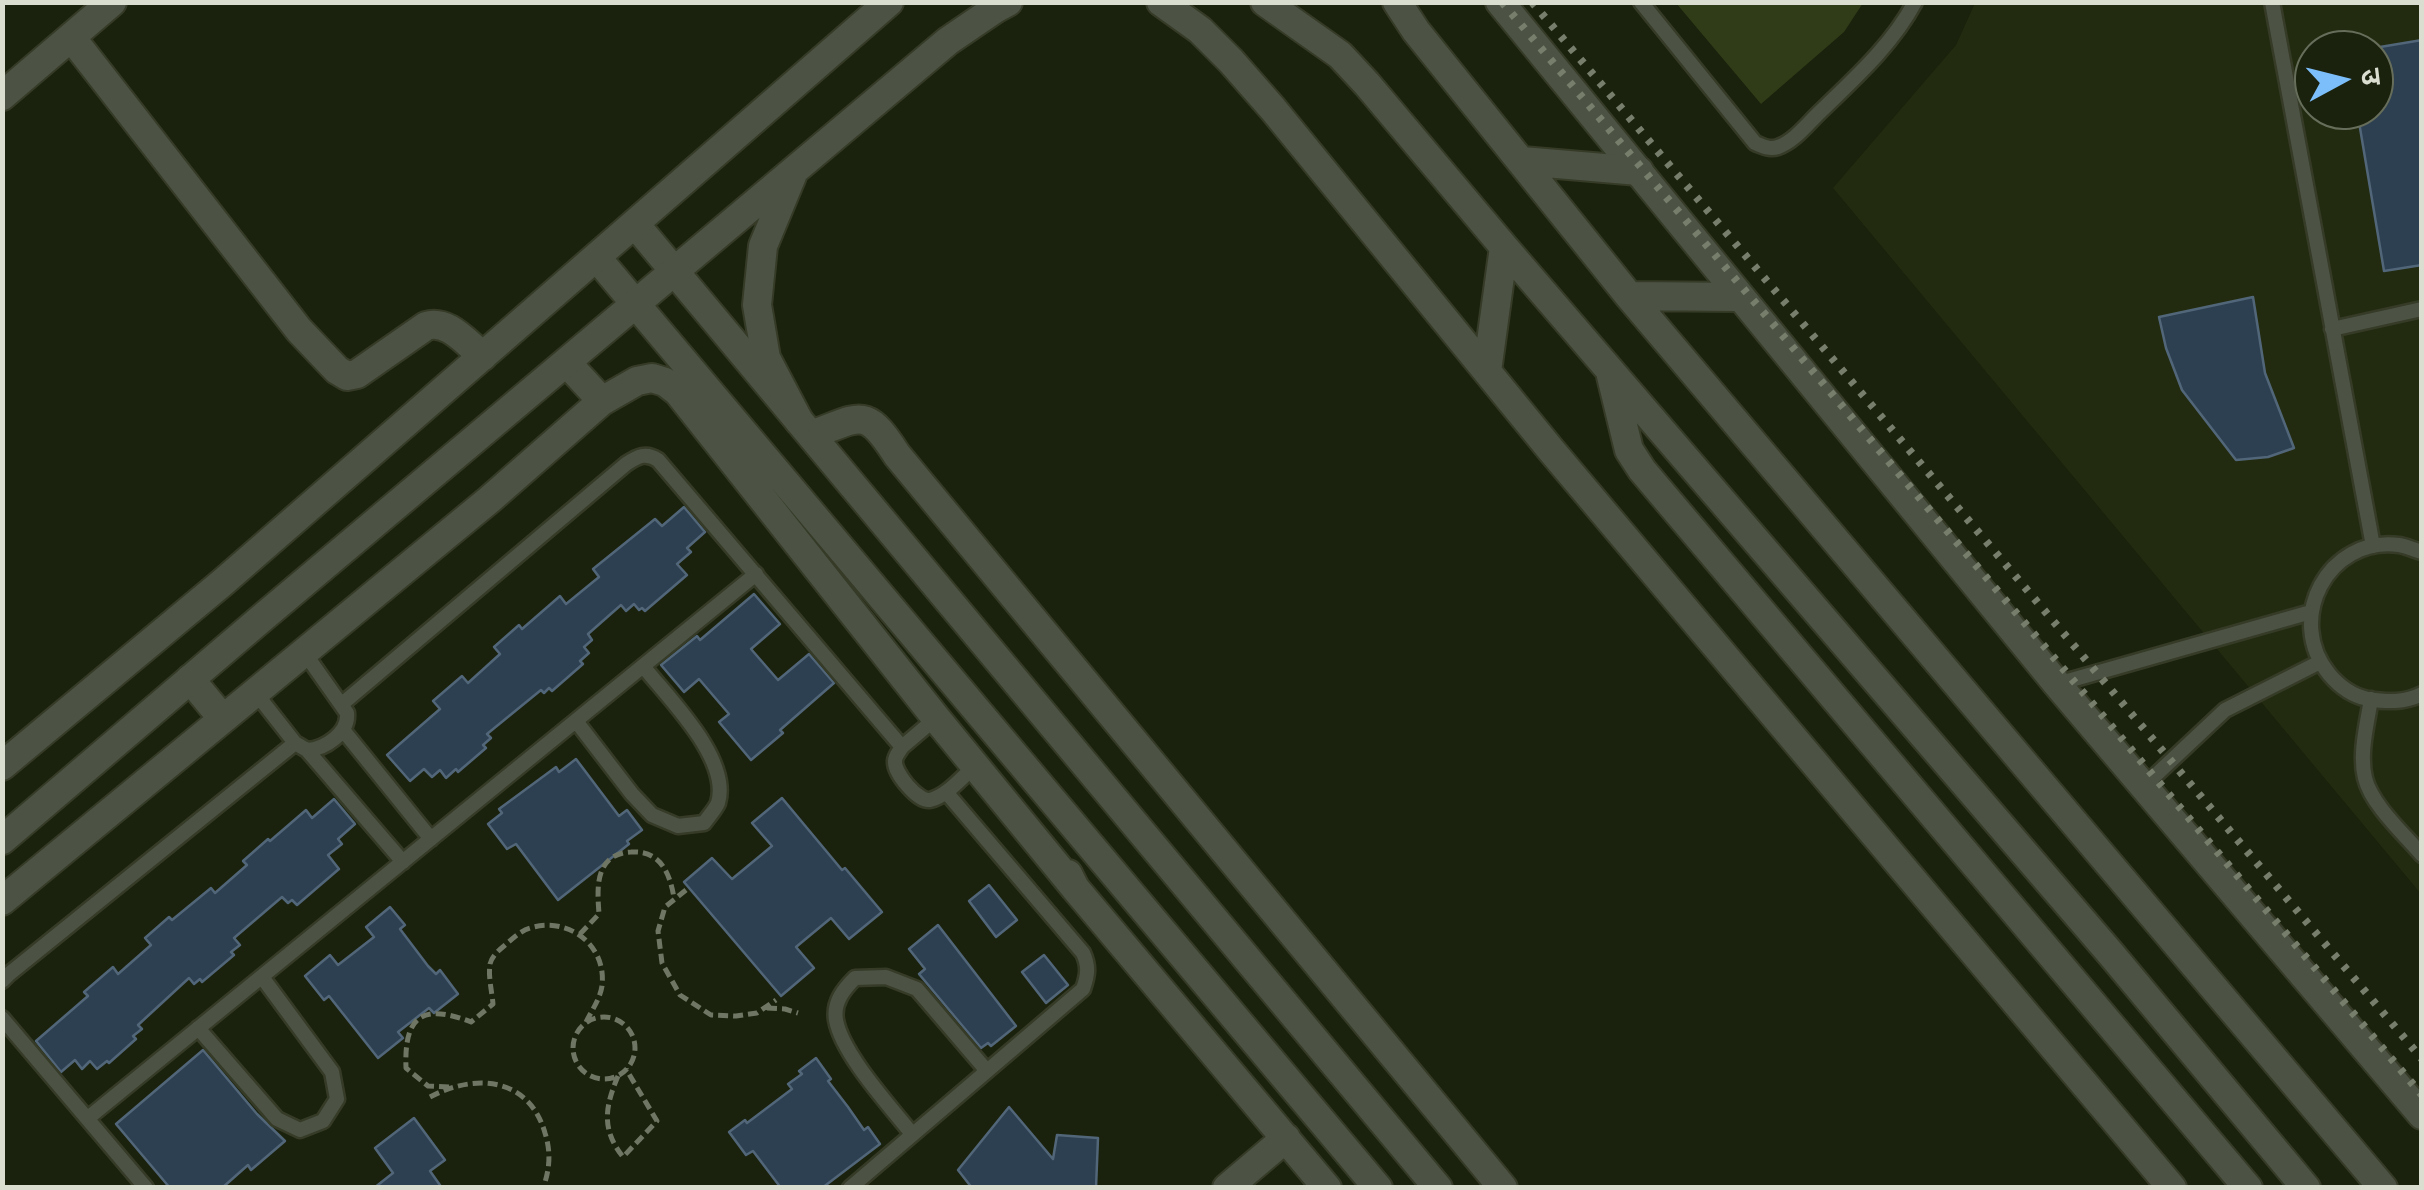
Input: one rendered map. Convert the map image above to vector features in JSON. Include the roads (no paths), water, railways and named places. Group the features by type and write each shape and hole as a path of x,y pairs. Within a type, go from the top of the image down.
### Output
{"street":[{"path":"2,96 112,2"},
{"path":"2,766 222,582 889,2"},
{"path":"2,840 948,41 1008,2"},
{"path":"1161,2 1200,30 1231,61 2172,1188"},
{"path":"1265,2 1340,56 1368,84 2086,924 2306,1188"},
{"path":"1397,2 1416,31 1629,296 2383,1188"},
{"path":"1500,2 2057,684 2422,1115"},
{"path":"72,37 299,330 336,370 347,376 358,374 435,323 446,326 482,356"},
{"path":"1522,160 1640,171"},
{"path":"794,170 764,246 757,305 766,358 805,428"},
{"path":"635,224 1438,1188"},
{"path":"1487,371 1504,246"},
{"path":"596,258 1378,1188"},
{"path":"1629,296 1740,297"},
{"path":"567,363 602,401"},
{"path":"1610,370 1630,450 1642,470 2248,1188"},
{"path":"2,901 489,500 602,401 637,381 652,378 678,392 975,766 1328,1188"},
{"path":"805,428 858,418 872,422 1503,1188"},
{"path":"190,679 223,719"},
{"path":"990,726 1075,888"},
{"path":"1228,1188 1286,1138"}],"lane":[{"path":"1641,2 1755,143 1769,149 1795,136 1864,69 1903,24 1915,2"},
{"path":"2272,2 2372,546"},
{"path":"2332,329 2422,309"},
{"path":"342,704 637,456 650,454 902,747"},
{"path":"2422,552 2399,545 2372,546 2350,555 2331,569 2318,589 2311,612 2311,638 2320,662 2337,683 2360,697 2386,702 2422,694"},
{"path":"88,1118 756,574"},
{"path":"2057,684 2311,612"},
{"path":"2,981 301,746 324,746 343,730 348,722 347,713 304,652"},
{"path":"2143,787 2224,710 2320,662"},
{"path":"576,721 652,816 678,826 704,823 717,806 720,777 707,748 643,666"},
{"path":"255,692 403,862"},
{"path":"2370,699 2364,776 2370,793 2422,855"},
{"path":"936,718 895,757 898,773 926,800 946,792 975,766"},
{"path":"343,730 432,839"},
{"path":"850,1188 1083,989 1088,965 1084,952 946,792"},
{"path":"198,1028 277,1119 300,1130 323,1121 337,1099 332,1072 262,976"},
{"path":"912,1134 847,1049 835,1018 840,994 855,978 886,977 917,989 987,1071"},
{"path":"2,1018 146,1188"}],"railway":[{"path":"1502,2 2422,1095"},
{"path":"1532,2 2422,1059"}]}
